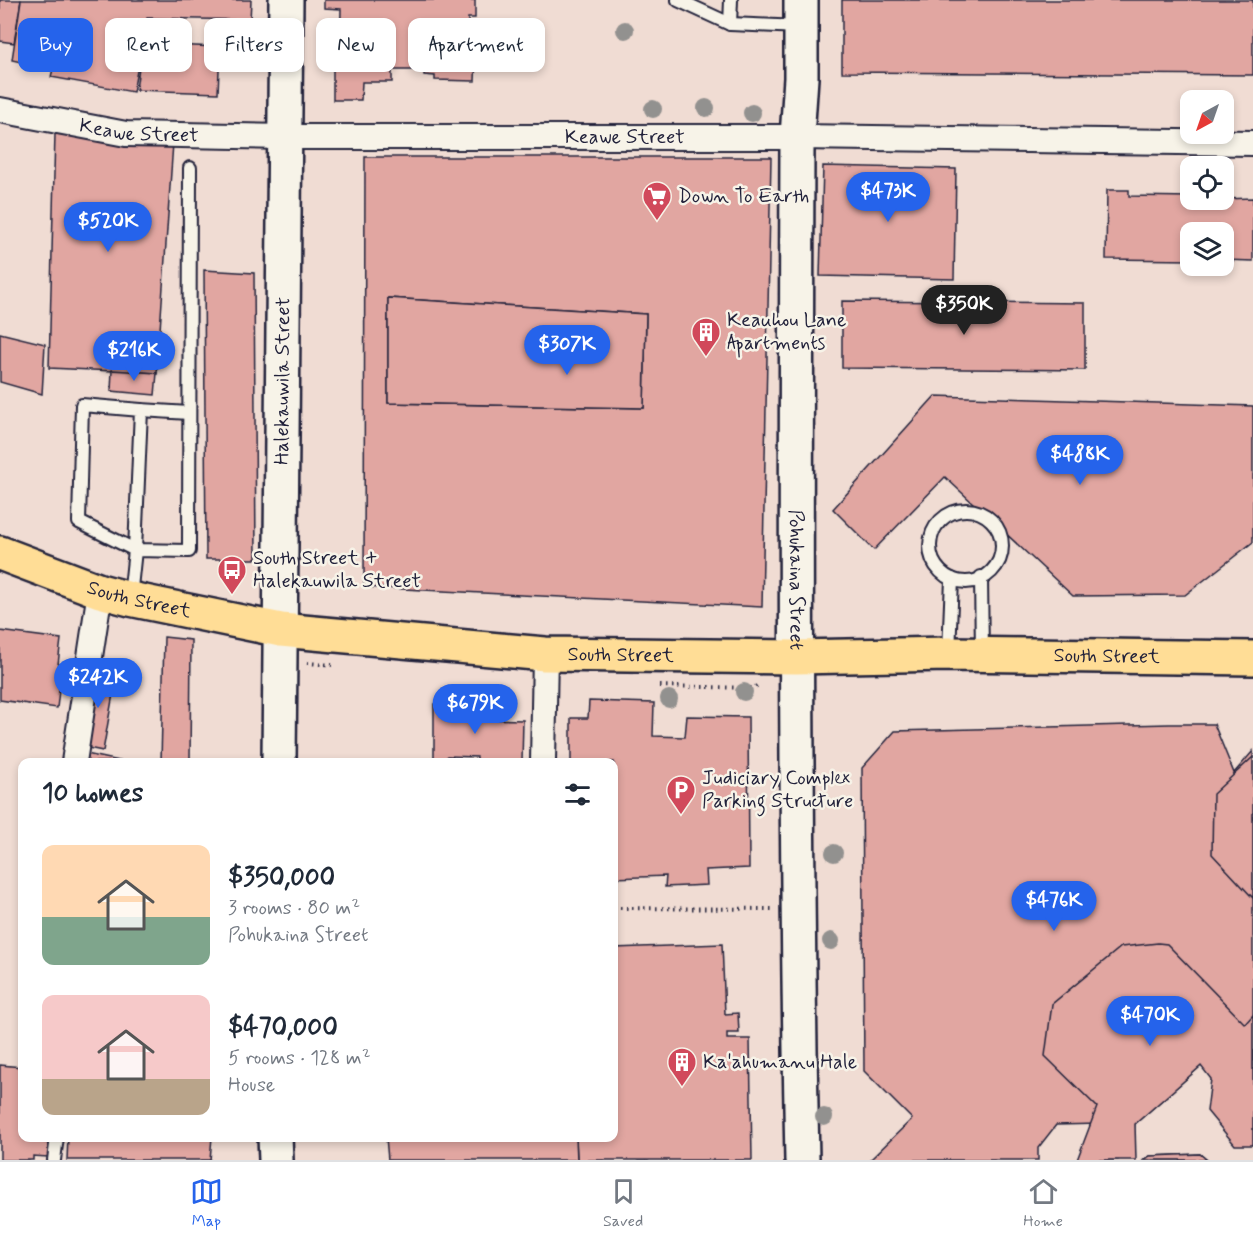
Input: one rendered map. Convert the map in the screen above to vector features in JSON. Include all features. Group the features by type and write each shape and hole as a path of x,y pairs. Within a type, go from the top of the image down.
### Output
{"main road":[{"name":"South Street","path":"0,553 115,595 281,630 545,654 796,657 982,654 1253,658"}],"street":[{"name":"Halekauwila Street","path":"279,758 286,0"},
{"name":"Pohukaina Street","path":"801,14 801,78 797,137 796,657 797,909 802,1160"},
{"name":"Keawe Street","path":"0,110 126,134 285,137 797,137 1253,143"},
{"path":"75,758 115,595"},
{"path":"543,758 545,654"},
{"path":"275,1142 276,1160"}],"lane":[{"path":"678,0 730,24 801,14"},
{"path":"730,24 731,0"},
{"path":"189,413 82,405 79,522 135,550 189,551 190,168"},
{"path":"115,595 135,550 141,410"},
{"path":"961,510 973,510 985,515 1000,535 999,558 994,568 981,578 965,581 952,579 936,566 931,556 932,531 939,521 949,514 961,510"},
{"path":"981,578 982,654"},
{"path":"949,654 952,579"},
{"path":"54,1160 56,1142"}],"path":[{"path":"618,908 797,909"}],"building":[{"path":"0,0 21,0 14,43 0,41"},
{"path":"21,0 251,0 250,18 105,18 105,72 137,72 133,92 51,77 52,72 93,72 93,18 18,18"},
{"path":"324,0 475,0 475,18 408,18 408,70 396,70 396,18 341,18 341,9 324,8"},
{"path":"842,0 1253,0 1253,75 842,72"},
{"path":"18,20 18,61 12,60"},
{"path":"192,46 204,46 204,72 219,72 218,93 136,90 138,72 192,72"},
{"path":"333,72 392,72 392,82 362,82 361,100 333,100"},
{"path":"424,72 475,72 475,81 435,80 435,76 424,75"},
{"path":"55,134 173,143 157,373 49,368"},
{"name":"Keauhou Lane Apartments","path":"365,157 771,157 762,607 364,587","holes":["388,298 646,314 644,408 388,403"]},
{"path":"823,166 956,169 954,279 820,276"},
{"path":"1107,190 1129,190 1129,196 1180,197 1180,210 1234,210 1234,199 1253,198 1253,261 1234,260 1234,222 1180,222 1180,260 1106,259"},
{"path":"204,270 254,273 256,559 206,559"},
{"path":"388,298 646,314 644,408 388,403"},
{"path":"842,301 1085,303 1085,370 842,368"},
{"path":"0,333 45,344 42,394 0,382"},
{"path":"112,370 157,373 155,395 111,391"},
{"path":"935,396 1253,406 1253,542 1185,595 1073,596 945,477 874,550 833,509"},
{"path":"0,631 61,639 57,673 61,673 57,708 0,700"},
{"path":"164,637 191,640 190,758 161,758"},
{"path":"92,667 117,671 103,751 78,746"},
{"name":"Judiciary Complex Parking Structure","path":"589,701 654,703 653,736 685,737 687,716 748,717 749,868 706,870 707,885 665,887 666,876 618,878 618,758 571,758 571,718 588,718"},
{"path":"434,704 478,704 477,719 523,720 522,758 447,756 447,758 434,758"},
{"path":"1214,724 1234,773 1253,751 1253,1139 1245,1130 1236,1091 1201,1066 1135,1124 1132,1149 1118,1160 1078,1160 1099,1124 1056,1125 1038,1148 1038,1160 870,1160 912,1119 864,1071 862,768 895,731"},
{"path":"77,752 105,758 77,758"},
{"path":"1253,757 1253,898 1212,854 1213,794"},
{"name":"Ka'ahumanu Hale","path":"722,944 725,1014 738,1013 739,1033 727,1033 727,1039 750,1039 752,1160 577,1160 576,1142 618,1142 618,948"},
{"path":"1167,944 1245,1024 1253,1015 1253,1145 1235,1145 1207,1111 1211,1079 1201,1066 1135,1124 1136,1160 1077,1160 1097,1107 1045,1056 1052,1004 1121,947"},
{"path":"0,1065 18,1067 18,1142 49,1143 48,1157 33,1156 33,1160 0,1160"},
{"path":"68,1142 212,1142 210,1160 67,1160"},
{"path":"386,1142 576,1142 577,1160 388,1160"},
{"path":"1200,1154 1207,1160 1144,1160 1150,1156"},
{"path":"1200,1154 1207,1160 1144,1160 1150,1156"}],"place":[{"name":"Down To Earth","path":"657,222"},
{"name":"Keauhou Lane Apartments","path":"706,358"},
{"name":"South Street + Halekauwila Street","path":"232,596"},
{"name":"Judiciary Complex Parking Structure","path":"681,816"},
{"name":"Ka'ahumanu Hale","path":"682,1088"}]}
